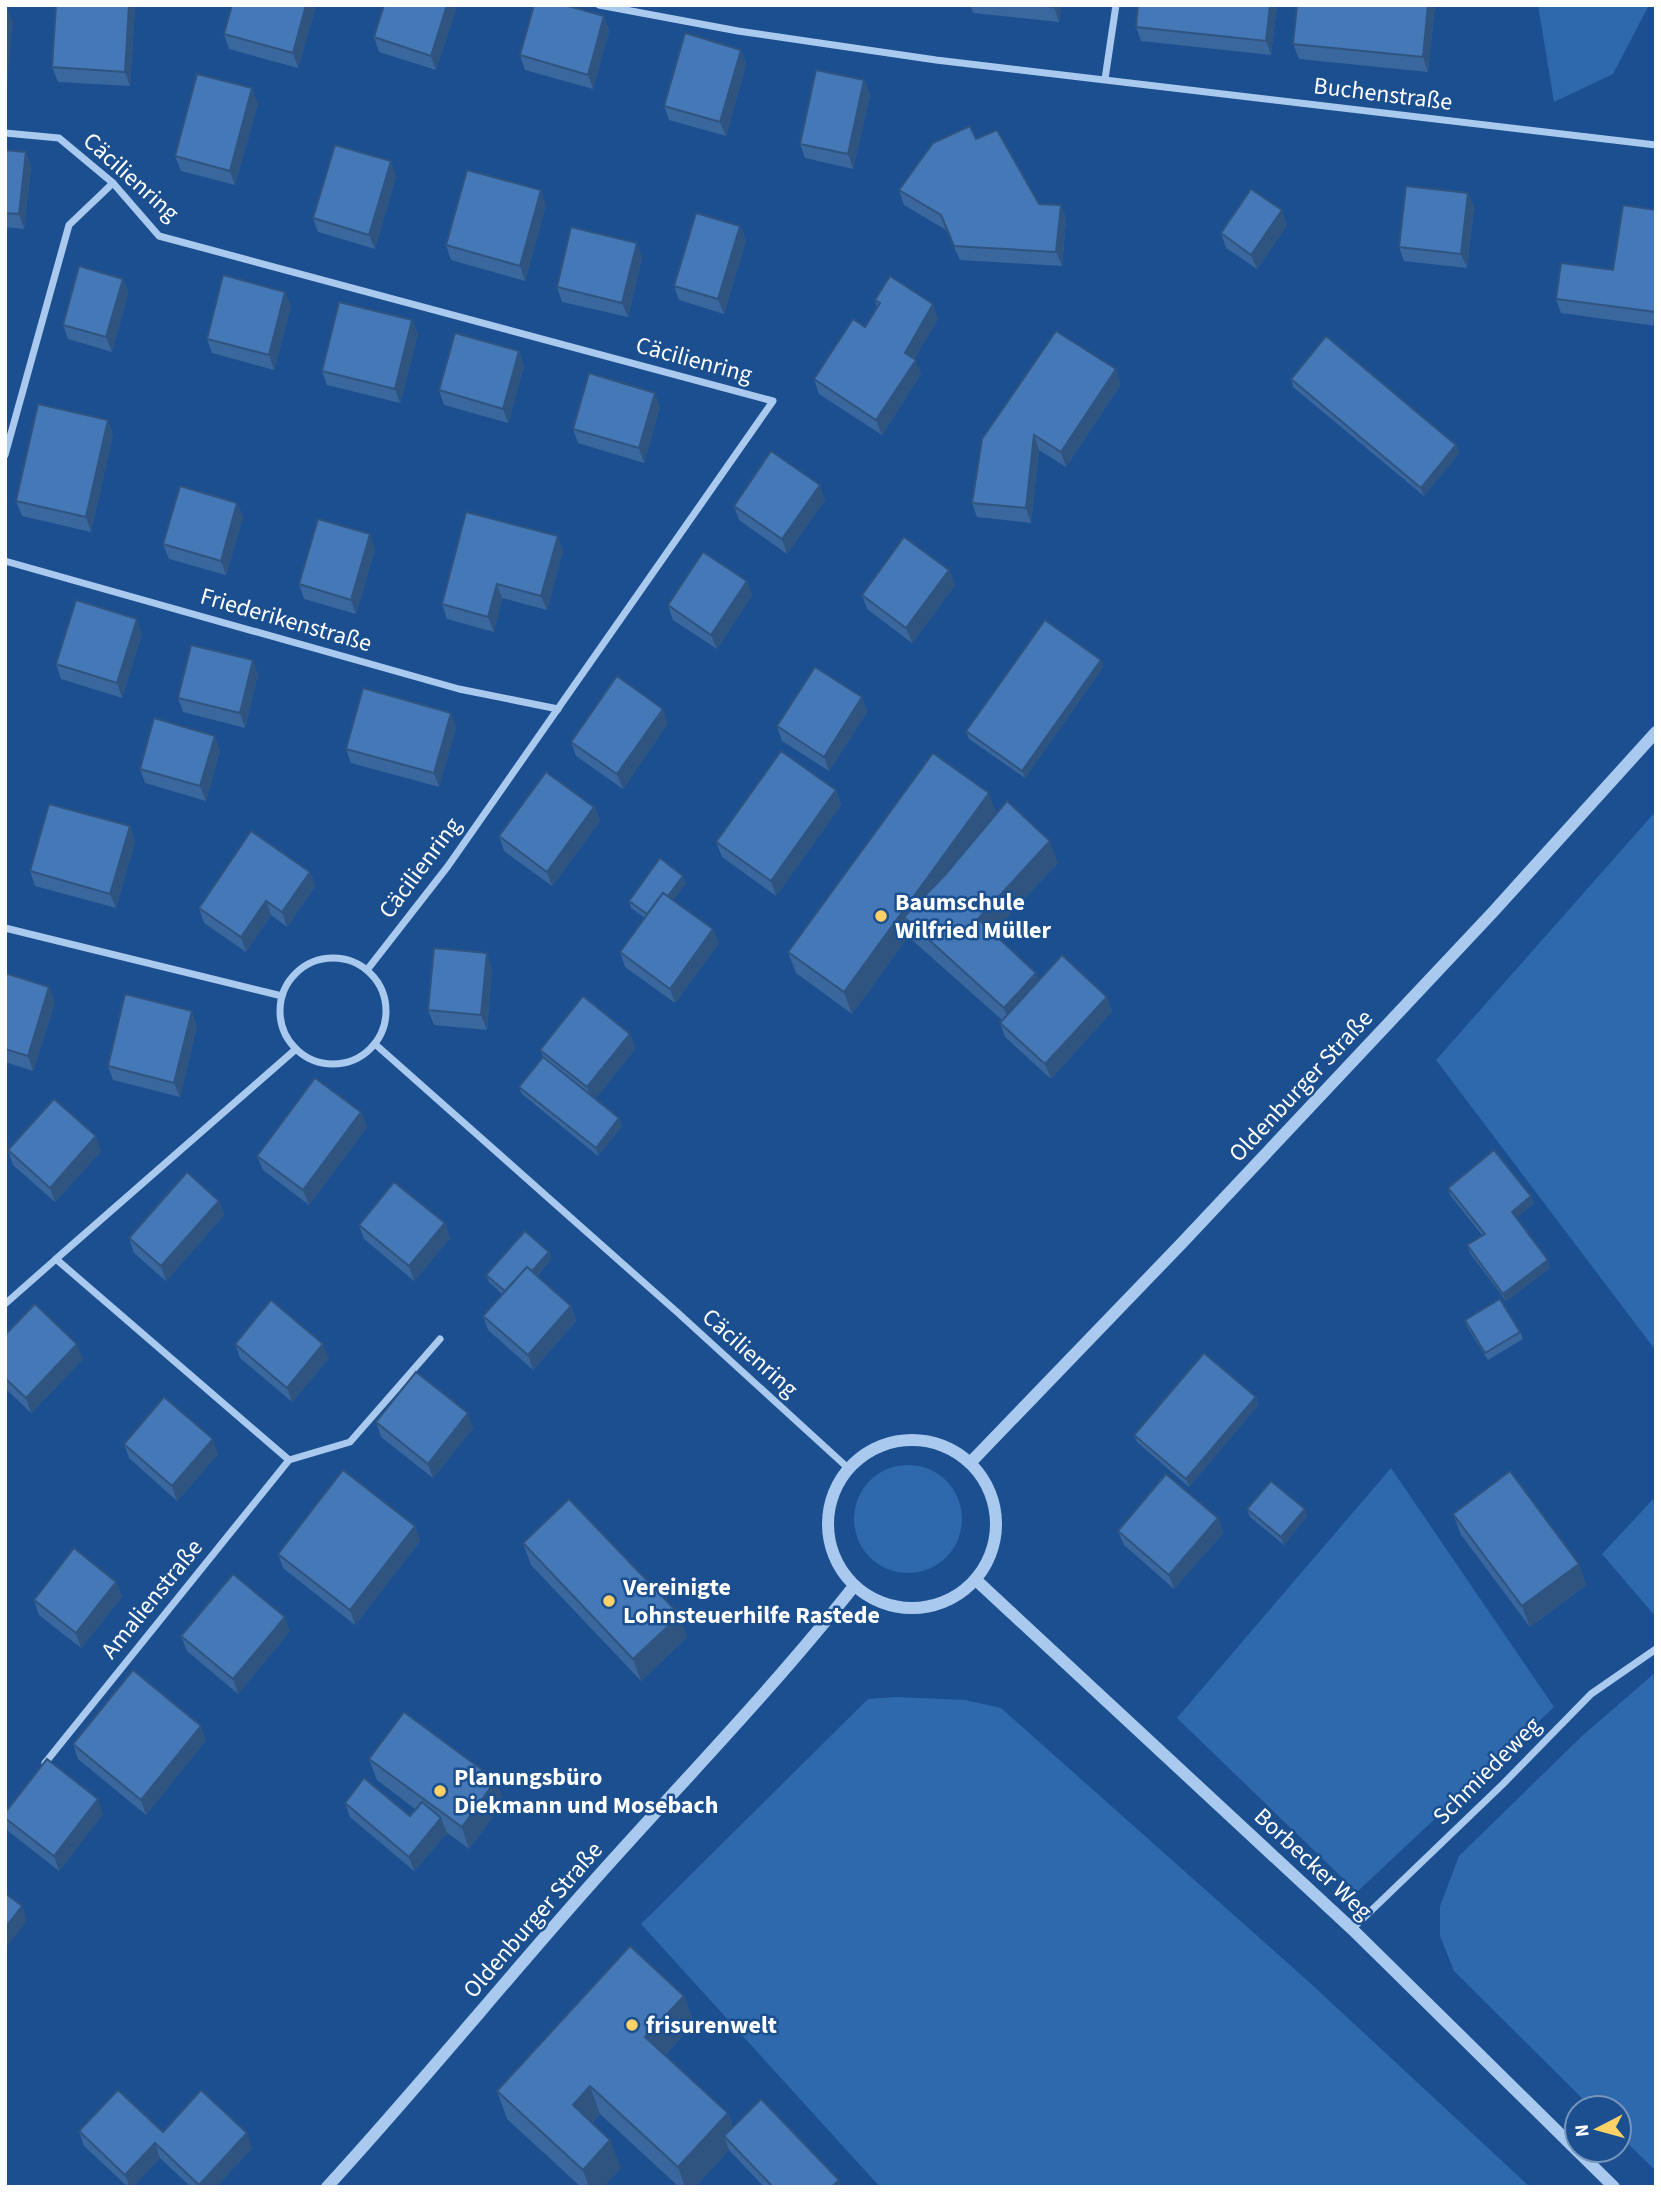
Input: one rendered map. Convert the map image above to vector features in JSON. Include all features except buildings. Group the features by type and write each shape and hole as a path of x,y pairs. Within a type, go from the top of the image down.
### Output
{"street":[{"name":"Buchenstraße","path":"599,5 738,31 923,58 1656,145"},
{"path":"1105,79 1116,5"},
{"name":"Cäcilienring","path":"5,133 59,138 113,184 159,236 773,401 448,866 367,970"},
{"path":"5,455 69,225 113,184"},
{"name":"Friederikenstraße","path":"5,561 459,689 558,709"},
{"name":"Oldenburger Straße","path":"970,1463 1493,912 1656,732"},
{"path":"5,928 282,996"},
{"path":"343,959 367,970 379,986 385,1005 384,1025 374,1044 364,1054 337,1064 308,1058 296,1049 281,1024 282,996 289,980 302,968 318,960 343,959"},
{"name":"Cäcilienring","path":"374,1044 677,1312 848,1468"},
{"path":"5,1304 296,1049"},
{"path":"56,1259 289,1460 350,1442 440,1339"},
{"path":"907,1439 935,1442 960,1454 970,1463 981,1474 993,1500 996,1528 990,1556 976,1580 955,1597 930,1607 903,1608 877,1601 854,1586 837,1564 828,1537 828,1509 838,1482 855,1460 879,1445 907,1439"},
{"name":"Amalienstraße","path":"45,1763 289,1460"},
{"name":"Borbecker Weg","path":"976,1580 1352,1929 1614,2187"},
{"name":"Oldenburger Straße","path":"327,2187 397,2112 592,1883 818,1631 854,1586"},
{"name":"Schmiedeweg","path":"1352,1929 1503,1784 1591,1694 1656,1649"}],"shaded area":[{"path":"1538,5 1649,5 1613,74 1554,102"},
{"path":"1656,811 1656,1351 1436,1060"},
{"path":"908,1465 929,1469 946,1481 958,1498 962,1519 958,1540 946,1557 929,1569 908,1573 887,1569 870,1557 858,1540 854,1519 858,1498 870,1481 887,1469"},
{"path":"1391,1468 1554,1707 1357,1892 1177,1718"},
{"path":"1656,1496 1656,1617 1602,1554"},
{"path":"1656,1672 1656,2171 1633,2149 1633,2094 1578,2094 1454,1971 1440,1936 1440,1906 1459,1856 1582,1736"},
{"path":"897,1697 965,1700 1001,1708 1309,1982 1530,2187 880,2187 641,1924 868,1699"}],"place":[{"name":"Baumschule Wilfried Müller","path":"881,916"},
{"name":"Vereinigte Lohnsteuerhilfe Rastede","path":"609,1601"},
{"name":"Planungsbüro Diekmann und Mosebach","path":"440,1791"},
{"name":"frisurenwelt","path":"632,2025"}]}
